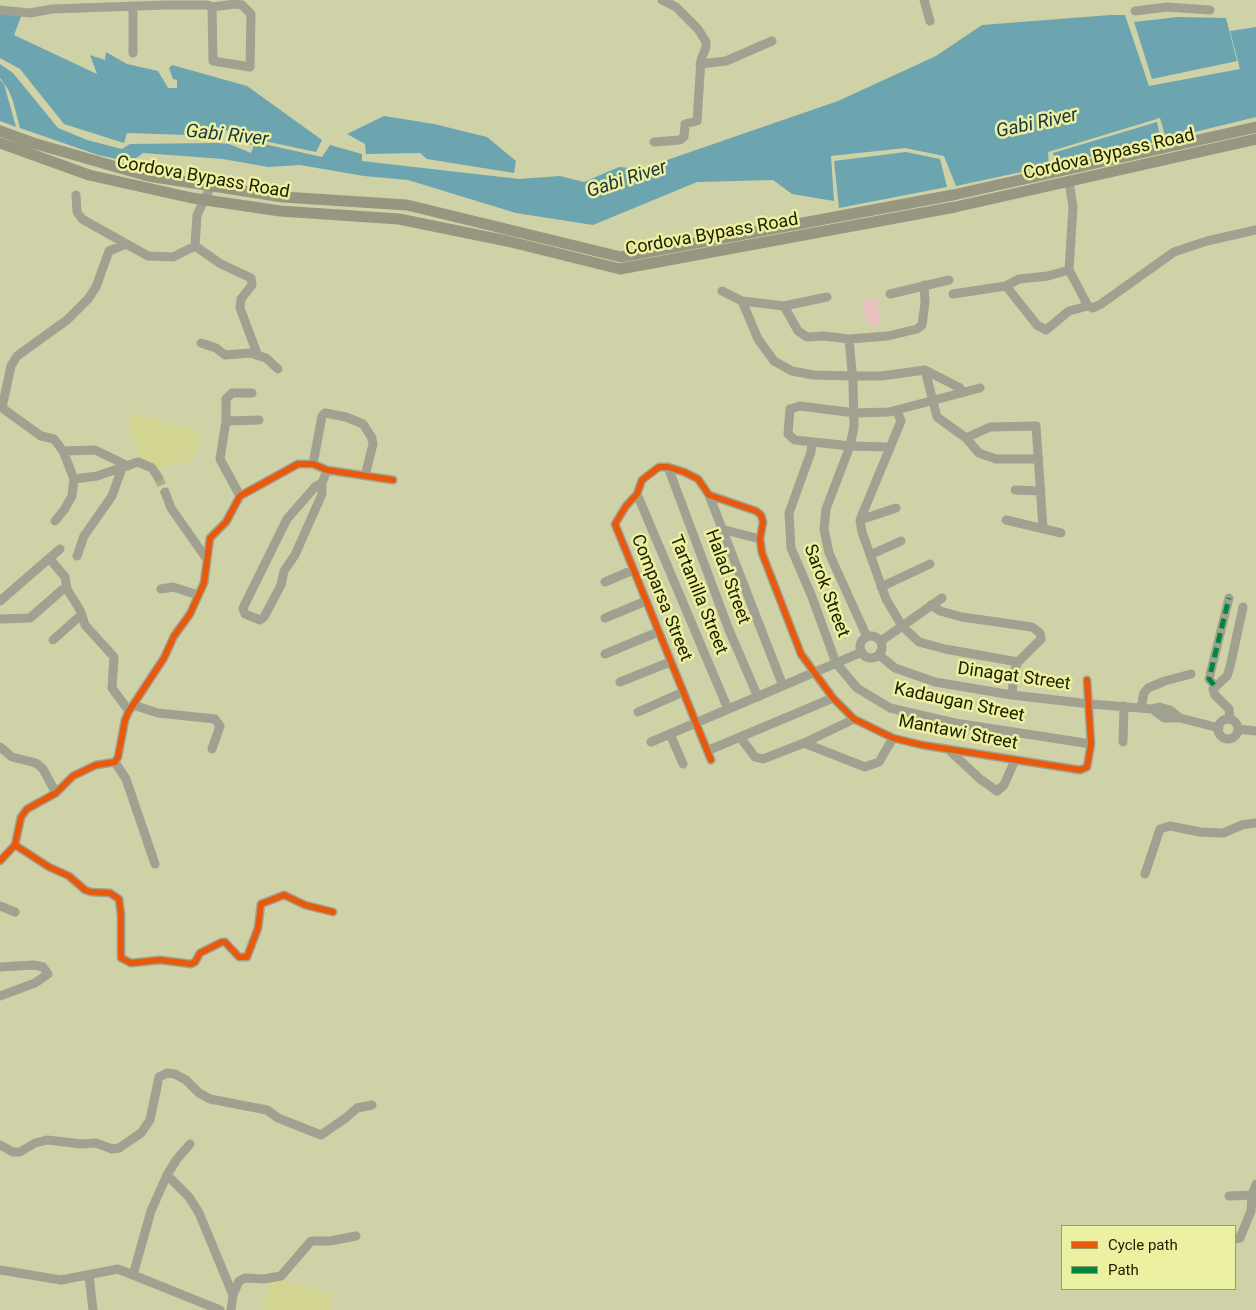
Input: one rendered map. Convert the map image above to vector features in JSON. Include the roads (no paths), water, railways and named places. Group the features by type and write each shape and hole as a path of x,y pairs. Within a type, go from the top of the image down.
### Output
{"main road":[{"name":"Cordova Bypass Road","path":"0,131 33,144 148,176 283,197 407,205 621,257 953,195 1256,127"},
{"name":"Cordova Bypass Road","path":"0,143 89,175 204,200 280,211 400,219 507,241 620,269 891,219 1070,182 1256,139"},
{"path":"888,207 891,219"}],"street":[{"path":"43,11 45,0"},
{"path":"654,142 680,140 684,136 685,124 697,121 699,116 700,64 706,42 698,29 676,8 662,0"},
{"path":"924,0 930,21"},
{"path":"0,10 43,11 133,6 166,2 212,7 233,2 242,5 251,14 252,65 247,68 213,61 212,7"},
{"path":"1135,11 1181,4 1189,10 1210,10"},
{"path":"133,6 133,53"},
{"path":"700,64 726,61 772,41"},
{"path":"1070,182 1074,207 1069,270 1088,306"},
{"path":"196,246 197,215 211,186"},
{"path":"76,196 77,212 82,219 148,256 166,258 196,246"},
{"path":"1006,286 1037,325 1043,329 1050,328 1069,311 1088,306 1092,308 1101,304 1174,252 1207,241 1256,230"},
{"path":"55,521 72,496 74,479 63,452 54,439 41,436 1,407 14,359 67,320 96,287 109,251 126,244"},
{"path":"196,246 221,264 251,278 252,285 241,299 240,308 258,356"},
{"path":"954,294 1006,286 1019,279 1048,276 1069,270"},
{"path":"890,294 949,280"},
{"path":"784,306 801,334 849,339 888,336 918,329 924,319 924,285"},
{"path":"722,291 742,301 784,306 827,297"},
{"path":"742,301 758,339 774,361 792,371 853,376 881,376 925,370 960,388 962,393"},
{"path":"849,339 855,413 850,446 826,509 824,529 829,553 867,637"},
{"path":"201,343 216,348 225,355 250,353 266,358 278,369"},
{"path":"925,370 938,417 966,438 979,453 996,460 1039,459"},
{"path":"889,447 850,446 795,440 788,434 790,410 800,406 855,413 897,411 980,388"},
{"path":"240,496 220,459 226,421 226,399 232,393 252,393"},
{"path":"897,411 901,421 860,520 881,586 902,626 919,642 945,649 1018,662"},
{"path":"313,464 322,416 325,413 346,417 363,424 372,438 373,444 365,476"},
{"path":"226,421 259,420"},
{"path":"966,438 990,427 1036,426 1043,528"},
{"name":"Sarok Street","path":"812,443 811,452 789,513 791,548 812,597 836,663"},
{"path":"63,452 95,450 125,467"},
{"path":"74,479 86,479 138,462 152,468 158,477"},
{"path":"115,762 121,751 125,720 190,614 206,572 206,558 212,535 226,522 240,496 298,464 313,464 327,470 393,480"},
{"path":"77,556 84,536 112,496 125,467"},
{"name":"Comparsa Street","path":"668,467 660,467 642,480 637,494 626,506 615,524 670,662 709,750 711,760"},
{"path":"668,467 698,479 709,495 725,530 743,584 783,686"},
{"name":"Halad Street","path":"668,467 729,630 758,697"},
{"path":"322,483 315,487 287,519 243,608 246,614 260,620 264,617 280,585 284,570 295,555 322,494 322,483 327,470"},
{"path":"1015,490 1041,491"},
{"path":"165,492 171,508 206,558"},
{"name":"Tartanilla Street","path":"637,494 728,709"},
{"name":"Mantawi Street","path":"709,495 759,513 763,522 760,539 768,573 791,631 813,674 854,719 893,738 950,751 1080,770 1088,767 1091,744 1087,680"},
{"path":"860,520 896,508"},
{"path":"1006,520 1061,533"},
{"path":"725,530 760,539"},
{"path":"870,555 901,541"},
{"path":"0,601 60,550"},
{"path":"50,559 65,577 67,589 74,598 85,625 114,658 112,688 131,708 215,719 220,726 212,749"},
{"path":"881,586 930,564"},
{"path":"605,582 633,570"},
{"path":"161,589 173,587 198,595"},
{"path":"0,619 30,618 62,590 67,589"},
{"path":"881,641 942,598"},
{"path":"1229,598 1209,679 1214,685 1215,695 1229,709 1230,719"},
{"path":"604,618 646,601"},
{"path":"931,605 940,611 962,617 1032,627 1040,633 1041,639 1018,662 1014,671 1012,695"},
{"path":"1214,685 1227,676 1243,607"},
{"path":"53,640 81,615"},
{"path":"605,654 658,632"},
{"path":"874,636 881,641 882,649 879,655 868,658 862,652 861,644 867,637 874,636"},
{"path":"651,742 862,652"},
{"name":"Dinagat Street","path":"879,655 895,668 934,682 1012,695 1152,709 1164,718 1180,718 1219,728"},
{"path":"620,682 670,662"},
{"name":"Kadaugan Street","path":"836,663 857,688 890,708 955,723 1091,744"},
{"path":"1141,708 1144,693 1148,688 1164,681 1191,674"},
{"path":"638,712 683,692"},
{"path":"709,750 833,698"},
{"path":"1123,742 1124,706"},
{"path":"740,737 755,757 763,758 804,743 854,719"},
{"path":"1230,719 1235,722 1238,729 1234,736 1228,738 1222,736 1219,728 1223,720 1230,719"},
{"path":"1238,729 1256,731"},
{"path":"670,734 683,764"},
{"path":"804,743 865,767 879,762 893,738"},
{"path":"0,747 19,760 36,763 46,773 56,793"},
{"path":"950,751 980,779 997,791 1004,785 1015,760"},
{"path":"0,861 15,846 24,812 56,793 73,776 96,765 115,762"},
{"path":"115,762 126,779 156,864"},
{"path":"1145,874 1160,829 1170,826 1200,832 1223,833 1242,825 1256,823"},
{"path":"15,846 49,867 69,876 85,890 110,893 118,898 121,915 121,958 131,964 160,960 191,964 195,962 200,953 222,942 225,942 239,957 247,957 258,928 261,904 284,895 305,905 333,912"},
{"path":"0,906 16,912"},
{"path":"0,967 34,965 43,967 48,974 35,982 0,996"},
{"path":"0,1145 12,1152 20,1152 35,1143 47,1140 82,1144 96,1143 112,1149 119,1148 141,1133 150,1120 159,1077 167,1073 175,1074 186,1080 199,1093 210,1099 267,1110 278,1118 321,1135 347,1118 357,1108 372,1105"},
{"path":"134,1275 151,1211 167,1175 177,1158 190,1144"},
{"path":"167,1175 189,1197 199,1213 233,1294"},
{"path":"1236,1239 1240,1238 1251,1211 1252,1196 1256,1184"},
{"path":"1229,1196 1252,1196"},
{"path":"231,1310 233,1294 239,1281 245,1278 264,1279 282,1276 311,1241 330,1241 356,1236"},
{"path":"0,1270 61,1280 118,1269 220,1310"},
{"path":"89,1275 93,1310"}],"water":[{"path":"0,11 22,14 14,35 97,74 90,55 105,60 106,52 127,64 158,71 168,88 177,88 177,80 173,79 169,68 172,65 247,86 322,140 316,152 255,139 252,145 227,137 228,131 224,130 217,136 127,133 124,143 64,124 20,69 0,58"},
{"name":"Gabi River","path":"1125,15 1149,86 1240,69 1230,31 1256,27 1256,117 1166,139 1160,118 1048,152 1049,166 956,186 944,156 905,148 831,156 834,201 792,194 773,180 697,182 593,225 516,213 408,180 364,176 300,165 268,167 223,159 143,153 131,162 98,155 20,128 13,101 8,89 0,78 0,64 13,73 58,128 87,140 122,149 130,144 218,143 229,144 251,153 255,142 322,157 330,145 362,154 362,161 519,179 560,176 584,182 619,167 641,169 838,101 936,56 982,25"},
{"path":"1178,17 1226,18 1237,61 1152,79 1134,22"},
{"path":"0,80 4,84 16,127 0,121"},
{"path":"384,116 434,124 487,137 516,161 514,173 427,159 420,153 366,154 365,144 347,134"},
{"path":"1157,122 1161,141 1056,165 1053,153"},
{"path":"906,152 940,159 947,187 839,208 834,161"}],"tunnel":[{"path":"158,477 165,492"}]}
